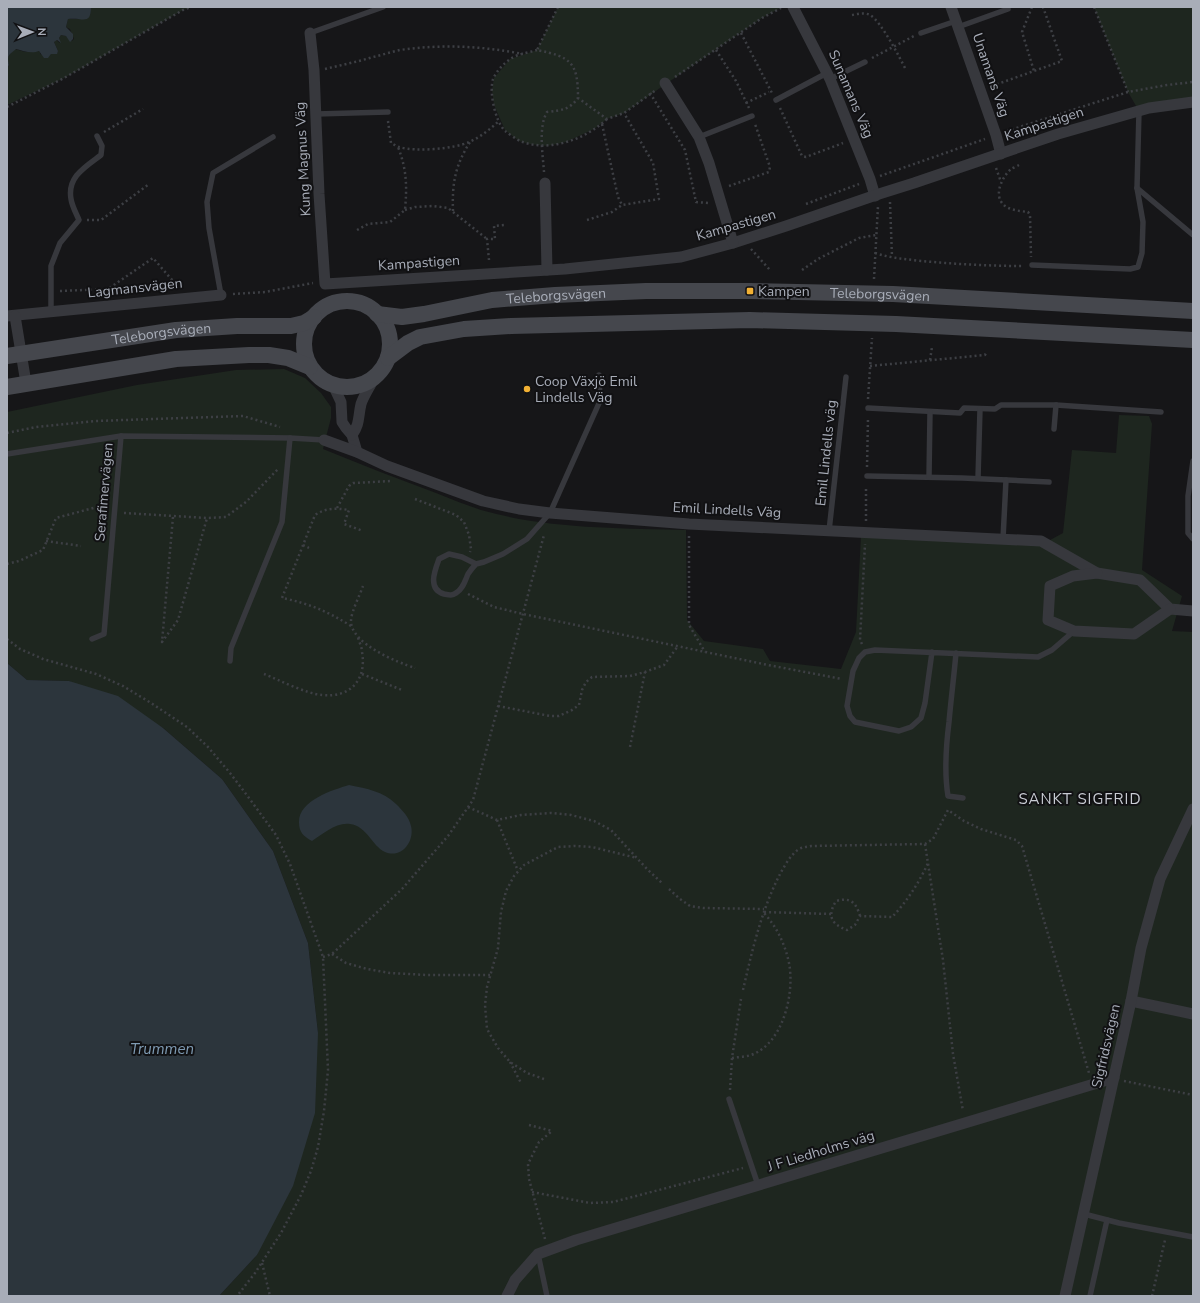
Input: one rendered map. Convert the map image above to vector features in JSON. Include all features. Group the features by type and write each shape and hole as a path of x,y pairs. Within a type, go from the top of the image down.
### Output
{"main road":[{"name":"Teleborgsvägen","path":"377,314 402,317 492,300 555,295 646,291 893,294 1193,311"},
{"path":"340,302 360,304 377,314 384,323 390,346 388,358 380,372 374,378 365,384 355,387 344,387 333,385 316,375 310,367 305,352 305,336 308,326 314,317 330,305 340,302"},
{"name":"Teleborgsvägen","path":"14,355 176,330 237,326 291,326 304,323 314,317"},
{"name":"Teleborgsvägen","path":"388,358 408,342 420,337 464,329 511,326 742,320 896,324 1193,340"},
{"name":"Teleborgsvägen","path":"7,387 176,359 249,354 288,358 310,367"}],"street":[{"name":"Sunamans Väg","path":"793,7 829,76 870,179 881,194"},
{"name":"Unamans Väg","path":"951,7 996,135 1001,154"},
{"name":"Kung Magnus Väg","path":"310,33 314,70 319,194 325,284"},
{"path":"665,83 699,137 709,163 721,204 738,241"},
{"name":"Kampastigen","path":"325,284 547,270 681,257 738,241 1058,134 1149,108 1193,102"},
{"path":"544,182 547,270"},
{"name":"Lagmansvägen","path":"26,383 14,355 11,316 221,295"},
{"path":"352,435 357,429 362,404 374,378"},
{"path":"333,385 341,402 342,422 352,435 357,452"},
{"name":"Emil Lindells Väg","path":"324,440 357,452 386,466 483,501 519,509 550,513 689,524 1041,541 1097,573"},
{"name":"Emil Lindells Väg","path":"1097,573 1140,580 1170,609 1134,634 1074,631 1048,620 1050,586 1073,576 1097,573"},
{"path":"1170,609 1193,611"},
{"name":"Sigfridsvägen","path":"1065,1296 1131,1002 1141,948 1160,879 1193,809"},
{"path":"1131,1002 1193,1014"},
{"name":"J F Liedholms väg","path":"507,1296 514,1280 543,1252 576,1240 1114,1078"}],"lane":[{"path":"310,33 383,7"},
{"path":"921,33 1008,9"},
{"path":"776,100 829,76 865,62"},
{"path":"1032,265 1130,269 1138,267 1142,253 1143,222 1137,188 1139,111"},
{"path":"316,114 388,112"},
{"path":"699,137 752,116"},
{"path":"51,312 51,266 60,243 79,220 71,200 70,188 74,177 101,155 102,146 97,136"},
{"path":"221,295 209,228 207,202 212,173 273,137"},
{"path":"1137,188 1193,235"},
{"path":"476,564 457,593 450,596 440,593 433,584 433,573 440,559 449,554 462,557 476,564 484,562 503,554 527,539 550,513 600,401 598,375"},
{"name":"Emil Lindells väg","path":"830,531 846,377"},
{"path":"868,408 960,413 964,408 995,409 1001,405 1056,405 1161,412"},
{"path":"1054,429 1056,405"},
{"path":"978,478 980,409"},
{"path":"929,477 930,412"},
{"path":"7,454 121,436"},
{"name":"Serafimervägen","path":"92,639 104,634 121,436 290,438 324,440"},
{"path":"230,662 231,648 282,522 290,438"},
{"path":"1193,461 1188,496 1188,533 1193,539"},
{"path":"867,476 978,478 1049,482"},
{"path":"1003,539 1006,480"},
{"path":"932,652 925,703 921,718 911,727 899,731 855,722 850,716 847,706 853,671 859,658 865,652 875,650 932,652 956,654 1038,657 1052,650 1074,631"},
{"path":"956,654 948,734 946,787 948,796 963,798"},
{"path":"729,1099 758,1185"},
{"path":"1084,1214 1193,1237"},
{"path":"1090,1296 1107,1220"},
{"path":"543,1252 547,1296"}],"path":[{"path":"7,107 64,78 183,10 191,7"},
{"path":"537,50 558,7"},
{"path":"544,182 542,146 543,118 547,112 563,110 573,105 578,98 578,80 570,62 556,54 537,50 510,59 494,78 492,90 494,105 500,121 505,130 519,141 542,146 548,146 566,142 602,124 607,119 624,113 650,93 762,18 783,7"},
{"path":"1032,7 1022,32 1034,71"},
{"path":"980,90 1062,61 1043,7"},
{"path":"1094,7 1128,92"},
{"path":"852,15 861,13 870,15 877,21 906,70"},
{"path":"741,33 772,91 802,156 806,157 854,138"},
{"path":"865,62 893,46 921,33"},
{"path":"314,70 352,63 398,50 442,46 480,47 523,54"},
{"path":"892,257 879,176 996,135 1128,92 1193,82"},
{"path":"746,103 772,91"},
{"path":"650,93 685,150 696,202 721,204"},
{"path":"578,98 607,119"},
{"path":"97,136 143,110"},
{"path":"388,112 391,143 398,147 412,149 458,146 470,142 485,134 500,121"},
{"path":"587,220 612,212 622,205 659,199 653,163 624,113"},
{"path":"602,124 618,197 622,205"},
{"path":"453,212 454,181 462,156 470,142"},
{"path":"398,147 406,173 404,210"},
{"path":"875,253 892,257 954,264 1032,265 1030,215 1028,212 1010,209 1001,203 999,193 1001,183 1011,169 1019,165"},
{"path":"997,171 1001,183"},
{"path":"79,220 101,220 149,184"},
{"path":"874,280 876,235 881,194"},
{"path":"357,230 368,224 390,222 404,210 415,207 433,206 448,208 487,239 495,239 494,226 504,225"},
{"path":"802,270 818,259 859,238 876,235"},
{"path":"487,239 489,260"},
{"path":"738,241 770,270"},
{"path":"51,292 108,289 152,258 188,298"},
{"path":"865,652 860,640 866,533 868,408 872,336"},
{"path":"930,360 932,347"},
{"path":"870,366 985,354 987,351"},
{"path":"7,433 36,427 95,422 243,416 287,429"},
{"path":"114,513 173,517 226,517 246,502 288,459"},
{"path":"337,508 352,483 397,481"},
{"path":"415,499 456,515 464,522 469,534 471,549 467,560"},
{"path":"7,564 19,561 43,550 56,518 97,507 115,506"},
{"path":"264,674 320,695 340,694 348,691 356,684 362,674 363,652 358,637 351,626 333,614 320,608 282,598 314,515 321,511 337,508 349,510 344,524 363,531"},
{"path":"323,957 332,954 402,888 448,836 474,800 522,614 550,513"},
{"path":"173,517 162,642 178,620 206,518"},
{"path":"689,524 688,625 705,652"},
{"path":"46,541 81,546"},
{"path":"303,545 309,548"},
{"path":"351,626 351,619 363,586"},
{"path":"460,590 494,607 522,614 705,652 851,680"},
{"path":"358,637 371,648 388,658 415,668"},
{"path":"7,639 20,649 43,659 96,674 123,686 187,727 208,748 234,778 276,835 290,864 323,957 328,1070 324,1111 318,1147 311,1171 301,1195 281,1233 237,1296"},
{"path":"498,706 550,716 559,716 579,705 582,690 586,682 592,677 630,676 645,672 664,665 678,646"},
{"path":"630,747 645,672"},
{"path":"362,674 402,690"},
{"path":"468,807 497,820 521,815 551,813 571,815 594,821 611,830 647,870 664,884"},
{"path":"743,990 751,952 764,910 784,866 792,856 800,849 811,846 925,844 933,839 948,810 964,821 1016,840 1022,846 1092,1085"},
{"path":"497,820 518,871"},
{"path":"925,844 943,960 953,1054 965,1123"},
{"path":"522,1083 510,1062 498,1048 487,1029 485,1005 487,987 498,948 500,912 506,891 514,876 524,865 541,855 558,848 569,846 592,847 637,858"},
{"path":"860,916 892,917 898,911 922,876 928,862"},
{"path":"669,889 690,906 703,908 831,914"},
{"path":"844,899 852,902 858,907 860,916 855,925 847,930 838,926 832,919 831,909 836,901 844,899"},
{"path":"732,1058 751,1055 774,1038 781,1025 788,999 790,977 789,964 785,949 780,936 764,910"},
{"path":"332,954 346,963 390,973 427,975 490,975"},
{"path":"729,1099 732,1058 741,999"},
{"path":"510,1062 527,1073 544,1079"},
{"path":"1114,1078 1193,1095"},
{"path":"529,1124 552,1131 539,1142 528,1164 529,1180 543,1252"},
{"path":"532,1192 590,1203 613,1202 752,1166"},
{"path":"1152,1296 1167,1232"},
{"path":"262,1262 270,1296"}],"shaded area":[{"path":"91,7 193,7 183,10 64,78 7,105 7,68 9,65 8,58 10,54 15,49 25,52 39,51 40,54 48,57 51,54 56,54 58,51 54,42 56,40 60,43 59,38 61,35 66,36 72,41 74,39 70,29 66,27 68,19 84,19 90,15"},
{"path":"558,7 782,7 762,18 624,113 607,119 594,129 566,142 547,146 530,144 519,141 505,130 494,105 492,90 494,78 510,59 537,50"},
{"path":"1094,7 1193,7 1193,103 1139,111 1128,92"},
{"path":"284,369 305,378 321,393 331,407 331,418 323,449 470,506 506,516 557,524 609,528 686,530 687,620 704,641 763,649 770,661 841,669 856,632 861,536 1041,545 1063,533 1072,450 1116,453 1119,415 1149,416 1152,424 1142,570 1182,596 1172,631 1193,632 1193,1296 219,1296 257,1255 318,1033 308,943 273,851 222,779 163,728 69,681 27,680 7,663 7,412 137,385 236,370"}],"water":[{"path":"7,7 91,7 91,13 87,19 68,19 66,27 73,34 73,39 70,42 66,36 61,35 59,38 61,43 57,40 54,42 58,51 57,54 51,54 48,58 44,58 39,51 30,52 16,49 9,56 9,65 7,68"},
{"name":"Trummen","path":"7,663 27,680 69,681 118,696 163,728 222,779 273,851 308,943 318,1033 315,1113 293,1186 257,1255 219,1296 7,1296"},
{"path":"349,785 380,793 401,809 410,823 412,832 406,848 391,854 385,852 376,845 361,828 350,824 335,827 312,841 304,835 301,831 299,822 300,814 305,808 318,797"}],"place":[{"name":"Kampen","path":"750,291"},
{"name":"Coop Växjö Emil Lindells Väg","path":"527,389"}],"district":[{"name":"SANKT SIGFRID","path":"1080,799"}]}
